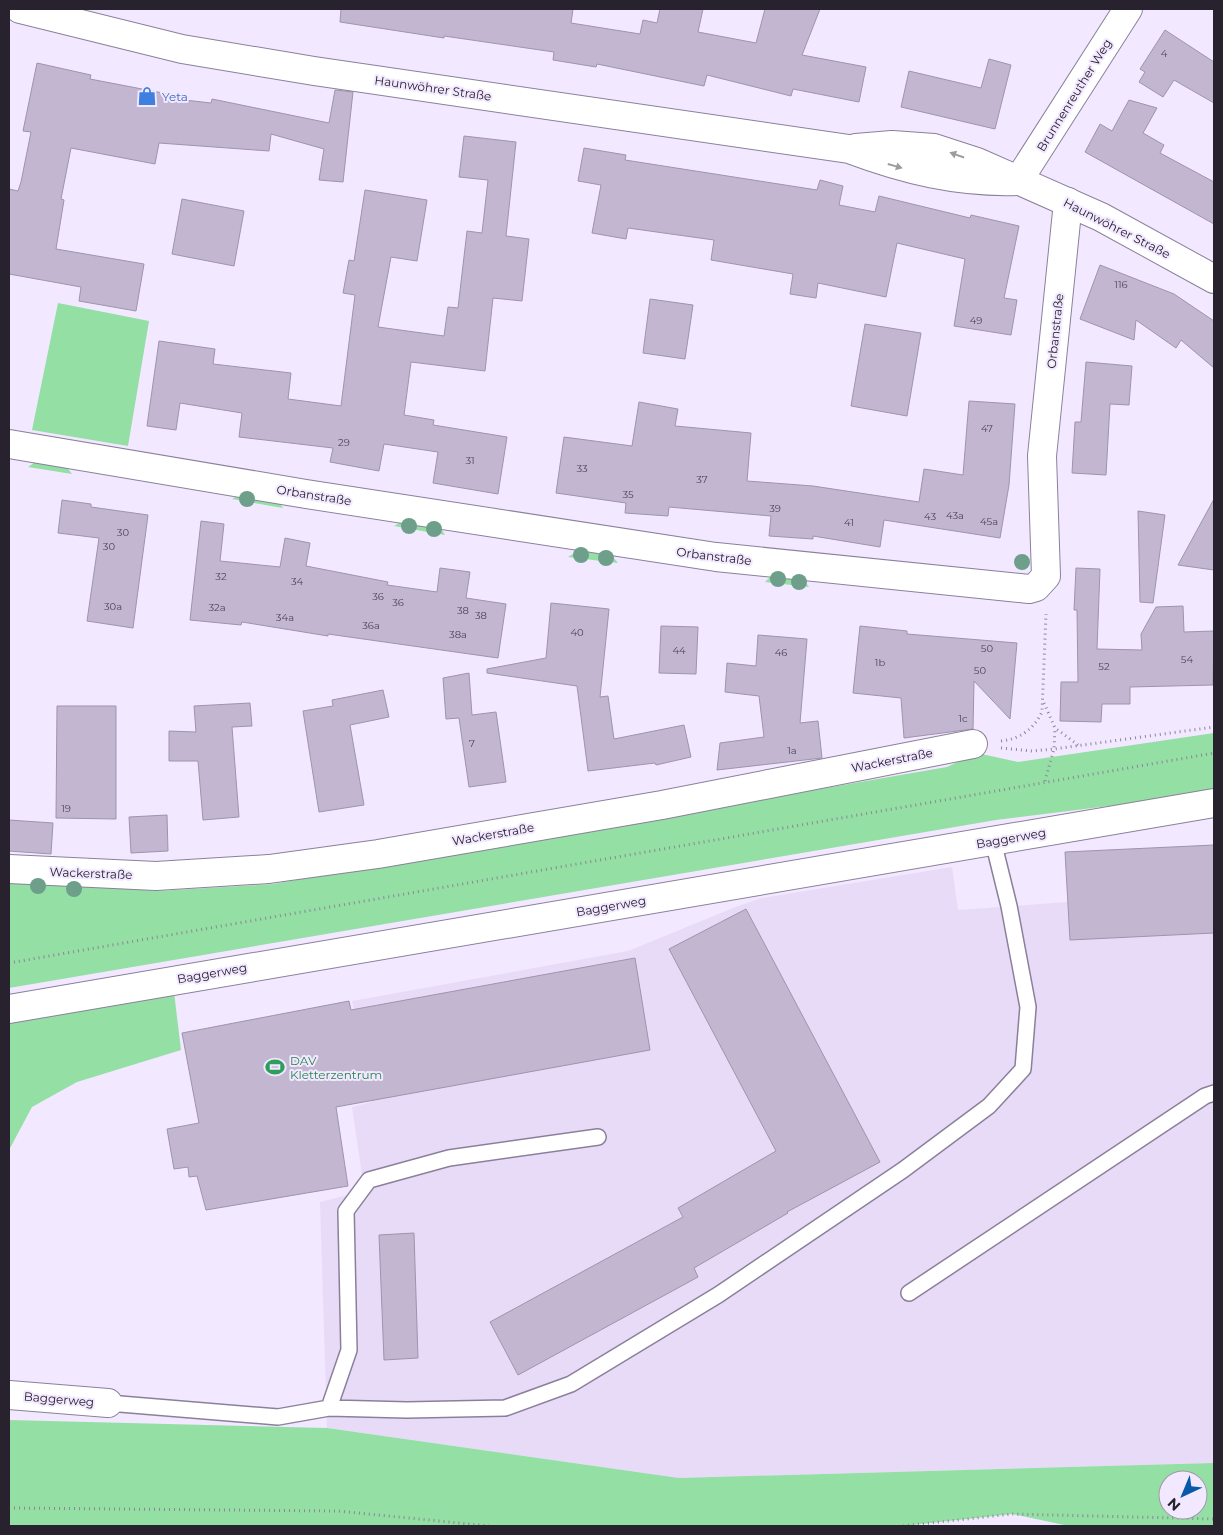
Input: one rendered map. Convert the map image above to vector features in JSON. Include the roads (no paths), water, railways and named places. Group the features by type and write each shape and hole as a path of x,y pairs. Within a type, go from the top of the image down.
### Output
{"street":[{"name":"Haunwöhrer Straße","path":"20,9 96,29 201,52 314,71 849,149 892,145 934,148 977,162 1101,216 1214,279"},
{"name":"Brunnenreuther Weg","path":"1018,180 1044,143 1128,9"},
{"name":"Orbanstraße","path":"9,444 306,494 716,557 1020,589 1036,587 1042,582 1046,567 1042,456 1068,202"},
{"name":"Wackerstraße","path":"9,869 156,876 270,869 378,854 662,805 973,744"},
{"name":"Baggerweg","path":"9,1009 1214,803"},
{"name":"Baggerweg","path":"9,1396 108,1404"}],"lane":[{"path":"108,1404 278,1417 329,1408 407,1410 505,1408 571,1384 718,1295 903,1170 990,1106 1023,1069 1028,1007 1009,906 993,841"},
{"path":"909,1293 1205,1096 1214,1093"},
{"path":"329,1408 349,1350 346,1211 369,1180 450,1158 598,1137"}],"place":[{"name":"Yeta","path":"147,96"},
{"name":"DAV Kletterzentrum","path":"275,1067"}]}
